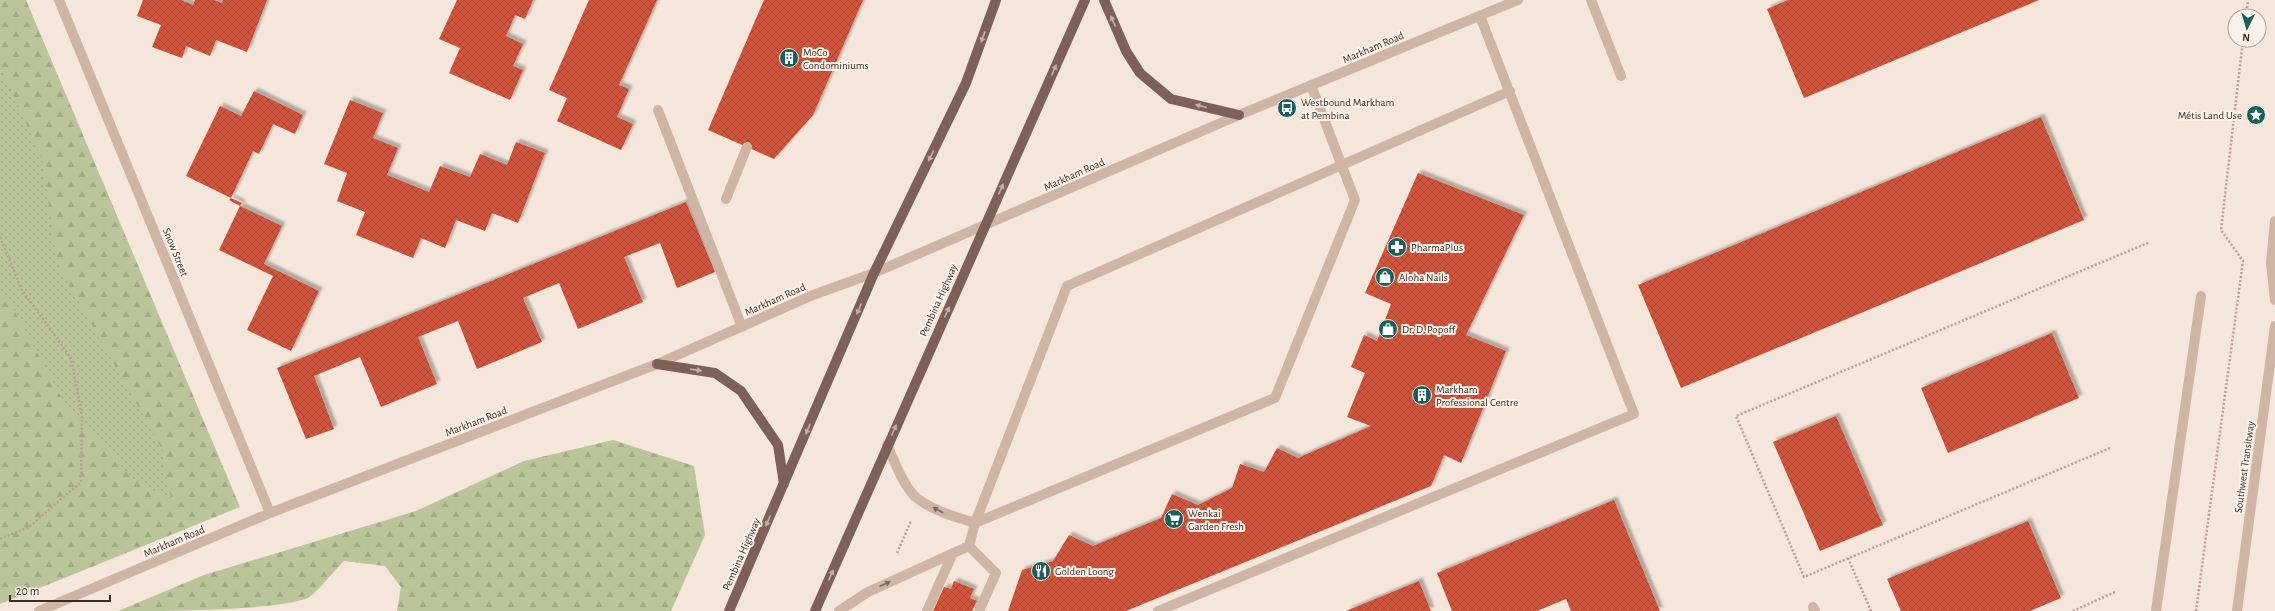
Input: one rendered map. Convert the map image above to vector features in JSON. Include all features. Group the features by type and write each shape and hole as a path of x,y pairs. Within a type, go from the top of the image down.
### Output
{"main road":[{"name":"Pembina Highway","path":"729,611 784,486 874,273 966,83 996,0"},
{"name":"Pembina Highway","path":"815,611 887,445 1085,0"},
{"path":"1104,0 1126,51 1140,73 1171,99 1239,115"},
{"path":"657,364 715,373 741,391 778,445 784,486"}],"street":[{"name":"Snow Street","path":"59,0 270,513"},
{"name":"Markham Road","path":"39,611 270,513 657,364 813,295 874,273 985,224 1052,198 1239,115 1518,0"},
{"path":"1591,0 1621,76"},
{"path":"1158,611 1634,414 1480,16"},
{"path":"887,445 904,481 916,498 949,515 975,523 1275,398 1355,200 1311,85"},
{"path":"969,546 975,523 1067,286 1510,91"},
{"path":"658,110 742,327"},
{"path":"726,199 747,147"},
{"path":"2275,221 2271,264 2275,300"},
{"path":"2156,611 2201,296"},
{"name":"Southwest Transitway","path":"2237,611 2275,326"},
{"path":"839,611 868,592 969,546"},
{"path":"969,546 996,573 979,611"},
{"path":"927,611 953,553"}],"path":[{"path":"2196,611 2243,261 2220,230 2242,48"},
{"path":"0,237 22,290 71,358 82,416 81,482 29,526 0,539"},
{"path":"2110,448 1804,577 1736,416 2150,242"},
{"path":"894,559 912,519"},
{"path":"1848,558 1871,611"},
{"path":"2073,611 2115,592"}],"green space":[{"path":"0,0 26,0 240,507 0,604 0,292 8,299 69,411 95,433 132,479 171,499 161,447 57,263 42,159 0,65"},
{"path":"0,1 202,488 0,572"},
{"path":"613,440 694,466 705,535 671,611 397,611 401,587 385,566 344,561 308,598 292,602 270,606 244,608 118,611 204,575 416,511 524,461"}],"building":[{"path":"143,0 181,0 193,5 195,0 214,0 222,3 223,0 267,0 247,52 216,40 210,56 186,46 182,58 152,47 161,25 137,16"},
{"path":"457,0 533,0 525,19 515,15 506,36 523,44 513,66 523,70 510,100 449,73 460,48 439,39"},
{"path":"589,0 657,0 619,85 629,89 617,117 633,124 621,150 557,121 567,98 549,90"},
{"name":"MoCo Condominiums","path":"764,0 863,0 813,115 774,159 708,130"},
{"path":"1788,0 2039,0 1804,98 1767,9"},
{"path":"254,91 303,115 295,134 273,124 259,154 253,151 231,198 186,176 220,106 241,116"},
{"path":"350,100 383,113 373,138 398,148 387,175 429,192 440,166 470,177 480,154 507,165 516,142 545,153 518,223 492,213 485,231 456,220 445,248 421,238 413,258 356,235 365,212 337,201 347,173 324,164"},
{"path":"2041,117 2084,220 1681,388 1638,285"},
{"name":"Markham Professional Centre","path":"1418,173 1524,215 1466,335 1506,351 1461,463 1444,455 1431,486 1126,611 1008,611 1022,570 1053,561 1069,535 1093,546 1161,518 1172,494 1198,505 1232,488 1240,464 1264,472 1277,448 1298,458 1371,426 1347,417 1365,373 1351,367 1364,335 1377,341 1391,304 1365,293"},
{"path":"231,198 242,203 240,206 229,200"},
{"path":"686,202 715,272 677,288 660,243 624,257 643,302 578,329 559,283 523,298 542,342 477,369 458,321 418,337 437,384 381,407 360,357 314,376 334,429 306,439 277,368"},
{"path":"240,206 282,226 264,264 319,291 291,351 247,330 273,276 219,250"},
{"path":"2052,333 2079,398 1948,453 1921,388"},
{"path":"1836,416 1883,525 1820,551 1773,442"},
{"path":"1614,500 1660,611 1571,611 1566,599 1537,611 1452,611 1437,573"},
{"path":"2028,521 2061,598 2030,611 1901,611 1887,579"},
{"path":"954,581 974,589 970,598 977,601 972,611 933,611 944,587 951,589"},
{"path":"1419,581 1431,611 1346,611"}],"place":[{"name":"MoCo Condominiums","path":"789,58"},
{"name":"Westbound Markham at Pembina","path":"1287,108"},
{"name":"Métis Land Use","path":"2256,115"},
{"name":"PharmaPlus","path":"1397,247"},
{"name":"Aloha Nails","path":"1385,277"},
{"name":"Dr. D. Popoff","path":"1388,329"},
{"name":"Markham Professional Centre","path":"1422,395"},
{"name":"Wenkai Garden Fresh","path":"1174,519"},
{"name":"Golden Loong","path":"1041,571"}]}
